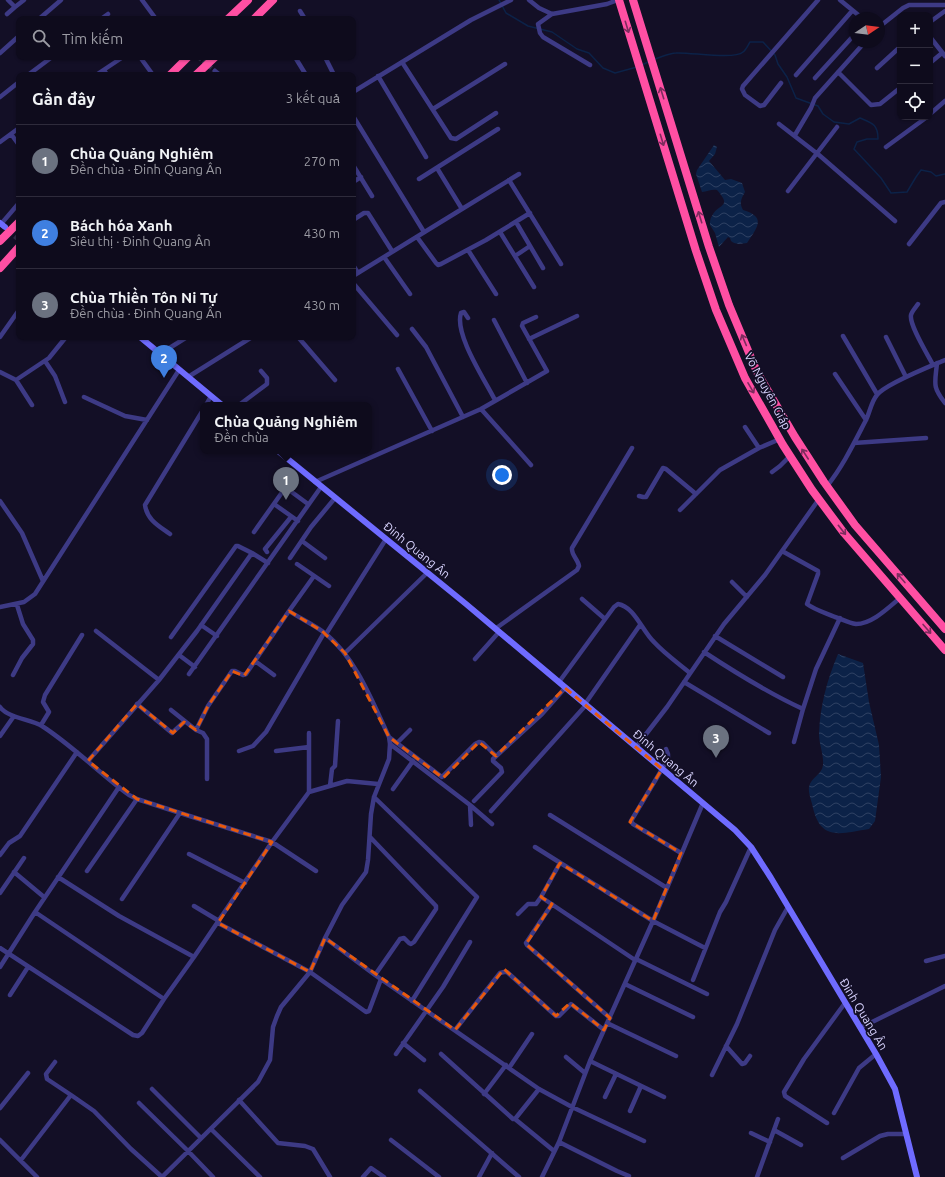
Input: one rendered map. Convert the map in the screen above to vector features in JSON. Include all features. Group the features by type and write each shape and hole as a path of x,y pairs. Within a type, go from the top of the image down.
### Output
{"highway":[{"path":"231,16 248,0"},
{"path":"257,16 273,0"},
{"name":"Võ Nguyên Giáp","path":"618,0 696,251 716,310 745,378 790,456 819,499 844,533 945,650"},
{"name":"Võ Nguyên Giáp","path":"633,0 709,247 729,305 757,372 795,437 855,525 945,629"},
{"path":"173,72 185,60"},
{"path":"199,72 212,60"},
{"path":"0,241 16,225"},
{"path":"0,268 16,250"}],"street":[{"path":"8,0 15,7"},
{"path":"7,14 24,0"},
{"path":"42,16 61,0"},
{"path":"142,0 154,16"},
{"path":"356,90 471,20 511,0"},
{"path":"529,0 539,8 552,14"},
{"path":"590,65 543,37 540,33 538,24 552,14 607,4 618,0"},
{"path":"782,83 764,106 760,106 745,95 742,89 818,0"},
{"path":"796,75 852,11 840,0"},
{"path":"927,0 932,5"},
{"path":"885,22 903,8 909,6 945,5"},
{"path":"300,11 302,16"},
{"path":"933,20 945,11"},
{"path":"0,53 16,39"},
{"path":"815,78 849,41"},
{"path":"933,41 944,55 933,61"},
{"path":"794,135 811,108 815,98 860,48"},
{"path":"877,68 899,48"},
{"path":"32,72 48,60"},
{"path":"101,72 119,60"},
{"path":"142,60 151,72"},
{"path":"297,60 304,72"},
{"path":"326,60 332,72"},
{"path":"402,62 451,138 456,139 496,113"},
{"path":"433,109 505,64"},
{"path":"838,72 871,105 880,104 897,90"},
{"path":"378,76 426,157"},
{"path":"0,97 16,84"},
{"path":"933,111 945,101"},
{"path":"886,146 923,120"},
{"path":"356,121 424,232"},
{"path":"779,124 816,153 895,221"},
{"path":"788,191 837,127"},
{"path":"419,179 498,129"},
{"path":"0,142 16,130"},
{"path":"11,134 16,141"},
{"path":"437,168 462,209"},
{"path":"356,170 372,196"},
{"path":"356,269 358,272 384,257 519,174"},
{"path":"356,180 360,177"},
{"path":"509,180 561,264"},
{"path":"910,244 941,204 945,202"},
{"path":"2,225 16,207"},
{"path":"356,218 364,213 368,213 392,251"},
{"path":"417,237 438,265 500,232 530,213"},
{"path":"516,222 543,268"},
{"path":"500,232 534,287"},
{"path":"515,256 530,246"},
{"path":"468,250 496,294"},
{"path":"384,257 410,294"},
{"path":"356,287 397,335"},
{"path":"918,304 911,314 911,318 919,339 935,364 936,390 945,403"},
{"path":"468,318 464,312 461,313 460,329 465,343 496,400"},
{"path":"0,337 16,314"},
{"path":"315,482 481,409 547,371 522,324 536,316"},
{"path":"529,338 577,316"},
{"path":"494,320 527,383"},
{"path":"412,328 426,347 464,417"},
{"path":"843,336 877,394"},
{"path":"886,337 906,377"},
{"path":"16,380 45,361 64,340"},
{"path":"144,340 218,402"},
{"path":"160,354 182,340"},
{"path":"188,377 247,340"},
{"path":"301,340 335,380"},
{"path":"827,486 841,468 866,420 877,394 906,377 945,360"},
{"path":"45,361 55,376 65,402"},
{"path":"398,369 432,431"},
{"path":"0,607 17,605 35,594 179,370"},
{"path":"243,402 267,384 267,378 261,371"},
{"path":"0,372 16,380 32,405"},
{"path":"835,374 866,420"},
{"path":"208,402 211,396"},
{"path":"84,397 125,416 147,420"},
{"path":"481,409 531,465"},
{"path":"170,534 151,520 146,512 145,505 200,415"},
{"path":"745,428 758,448"},
{"path":"854,443 926,438"},
{"path":"680,510 720,470 758,448 780,439"},
{"path":"475,659 497,630 577,570 579,566 578,561 572,553 572,548 632,448"},
{"name":"Đinh Quang Ân","path":"282,454 497,630 735,830 752,847 772,878 876,1054 895,1089 917,1177"},
{"path":"772,472 790,456"},
{"path":"639,496 646,497 663,468 696,494"},
{"path":"189,674 321,487"},
{"path":"254,532 286,489 308,504"},
{"path":"290,558 335,498"},
{"path":"636,747 684,682 714,636 765,576 819,499"},
{"path":"0,501 22,533 43,581"},
{"path":"274,504 298,521"},
{"path":"267,552 264,549 291,517"},
{"path":"239,751 250,748 266,732 325,634 386,539"},
{"path":"302,542 325,558"},
{"path":"171,637 234,548 238,546 268,563"},
{"path":"782,551 818,571 807,604 847,622 856,624 866,622 882,613 900,598"},
{"path":"88,761 179,655 202,625 252,553"},
{"path":"297,564 329,586"},
{"path":"345,652 427,573"},
{"path":"196,730 208,706 232,671 244,675 314,576"},
{"path":"732,582 747,597"},
{"path":"582,599 605,619"},
{"path":"558,682 618,604 623,605 652,641 690,673"},
{"path":"13,675 22,658 33,644 33,640 22,624 17,605"},
{"path":"55,1062 46,1074 47,1079 94,1110 131,1149 162,1177 258,1082 267,1066 270,1060 273,1027 281,1007 310,972 342,905 366,872 374,797 389,759 390,744 366,690 345,652 325,634 289,611"},
{"path":"794,742 816,669 840,618"},
{"path":"202,625 217,636"},
{"path":"491,811 586,705 640,625"},
{"path":"96,631 159,680"},
{"path":"41,725 49,712 43,702 45,695 82,635"},
{"path":"714,636 783,677"},
{"path":"704,652 747,680 777,697 803,709"},
{"path":"179,655 195,667"},
{"path":"255,661 274,675"},
{"path":"684,682 768,733"},
{"path":"474,801 502,772 501,768 492,760 542,714 565,688"},
{"path":"137,704 172,733 184,722"},
{"path":"0,708 14,716 41,725 77,752 119,787 137,799 272,842 316,871"},
{"path":"171,710 184,722 203,733 207,739 207,779"},
{"path":"0,736 14,716"},
{"path":"330,786 332,769 335,766 338,721"},
{"path":"397,743 410,730"},
{"path":"0,948 133,1035 138,1036 142,1033 164,998 194,957 272,842 309,792 309,733"},
{"path":"388,737 442,777 475,744 479,742 483,743 496,756"},
{"path":"390,744 470,805 492,824"},
{"path":"276,751 309,747"},
{"path":"666,749 668,759 631,821 633,824 682,853"},
{"path":"0,855 8,843 20,836 77,752"},
{"path":"393,789 413,762"},
{"path":"309,792 347,781 378,784"},
{"path":"0,967 9,955 44,897 119,787"},
{"path":"374,797 477,897 412,1001"},
{"path":"87,871 137,799"},
{"path":"542,1177 558,1142 590,1061 653,921 703,803"},
{"path":"470,805 471,825"},
{"path":"122,899 180,813"},
{"path":"550,815 667,888"},
{"path":"370,837 436,906 436,909 414,942 411,944 404,938 401,938 375,975"},
{"path":"693,980 720,912 752,847"},
{"path":"535,848 653,921 705,948"},
{"path":"189,854 245,883"},
{"path":"0,893 24,858"},
{"path":"518,914 528,904 536,904 560,863"},
{"path":"14,872 44,897"},
{"path":"58,878 119,916 194,957"},
{"path":"541,897 635,960 707,994"},
{"path":"552,904 526,943 527,945 610,1018"},
{"path":"194,906 218,922 310,972 368,1012 381,979"},
{"path":"712,1075 737,1024 775,930 788,907"},
{"path":"36,912 164,998"},
{"path":"325,938 412,1001 539,1088 572,1108 644,1141"},
{"path":"396,1054 470,942"},
{"path":"926,961 945,956"},
{"path":"10,995 28,967"},
{"path":"455,1030 500,973 504,972 507,972 556,1016 558,1016 571,1004 604,1030"},
{"path":"625,984 693,1017"},
{"path":"860,1028 945,986"},
{"path":"828,1123 785,1096 784,1092 804,1059 845,1003"},
{"path":"607,1023 676,1056"},
{"path":"484,1094 532,1034"},
{"path":"403,1044 424,1060"},
{"path":"726,1046 742,1064 745,1063 750,1056"},
{"path":"441,1054 513,1119 515,1119 554,1151"},
{"path":"834,1113 859,1068 876,1054"},
{"path":"566,1057 585,1073"},
{"path":"590,1061 664,1097"},
{"path":"0,1108 28,1072"},
{"path":"605,1097 616,1074"},
{"path":"630,1111 641,1086"},
{"path":"515,1119 539,1088"},
{"path":"152,1089 201,1138"},
{"path":"420,1091 519,1177"},
{"path":"21,1160 70,1095"},
{"path":"239,1100 278,1143 305,1146 313,1149 330,1177"},
{"path":"139,1103 213,1177"},
{"path":"757,1177 778,1119"},
{"path":"211,1129 260,1177"},
{"path":"774,1130 801,1145"},
{"path":"751,1133 770,1142"},
{"path":"843,1158 880,1136 888,1134 906,1134"},
{"path":"0,1140 37,1177"},
{"path":"391,1140 439,1177"},
{"path":"558,1142 629,1176"},
{"path":"479,1177 492,1153"},
{"path":"363,1177 371,1168 384,1177"}],"highlighted area":[{"path":"289,611 322,631 345,653 389,737 443,778 479,742 496,756 565,688 662,769 630,822 681,853 653,921 560,863 541,897 552,904 526,944 610,1018 604,1030 570,1003 556,1016 504,969 455,1030 325,938 310,972 218,923 272,842 137,799 88,761 137,704 173,733 184,722 196,730 208,706 232,671 244,676"}],"water":[{"path":"714,145 717,147 715,154 709,161 725,180 731,179 742,183 745,192 741,201 742,208 755,216 757,220 758,224 747,243 735,243 728,237 719,247 715,233 710,225 711,217 723,205 724,200 717,190 702,192 696,174 697,170"},
{"path":"838,654 863,663 869,702 879,745 881,777 875,821 869,829 834,833 827,831 821,826 817,819 813,808 809,787 821,771 823,765 819,734 821,713 827,683"}],"waterway":[{"path":"499,0 506,13 528,26 552,32 577,49 589,53 603,68 615,73 637,67"},
{"path":"655,59 668,54 676,53 722,56 738,54 744,51 750,42 763,42 775,55 778,64 787,77 796,98 818,106 823,114 834,122 849,124 860,118 874,125 877,130 878,139 867,139 857,142 854,149 881,178 891,193 907,192 921,170 931,172 936,176 945,174"},
{"path":"642,65 650,61"}],"tunnel":[{"path":"202,60 215,71"},
{"path":"8,230 16,237"}],"place":[{"name":"Bách hóa Xanh","path":"164,378"},
{"name":"Chùa Quảng Nghiêm","path":"286,500"},
{"name":"Chùa Thiền Tôn Ni Tự","path":"716,758"}]}
